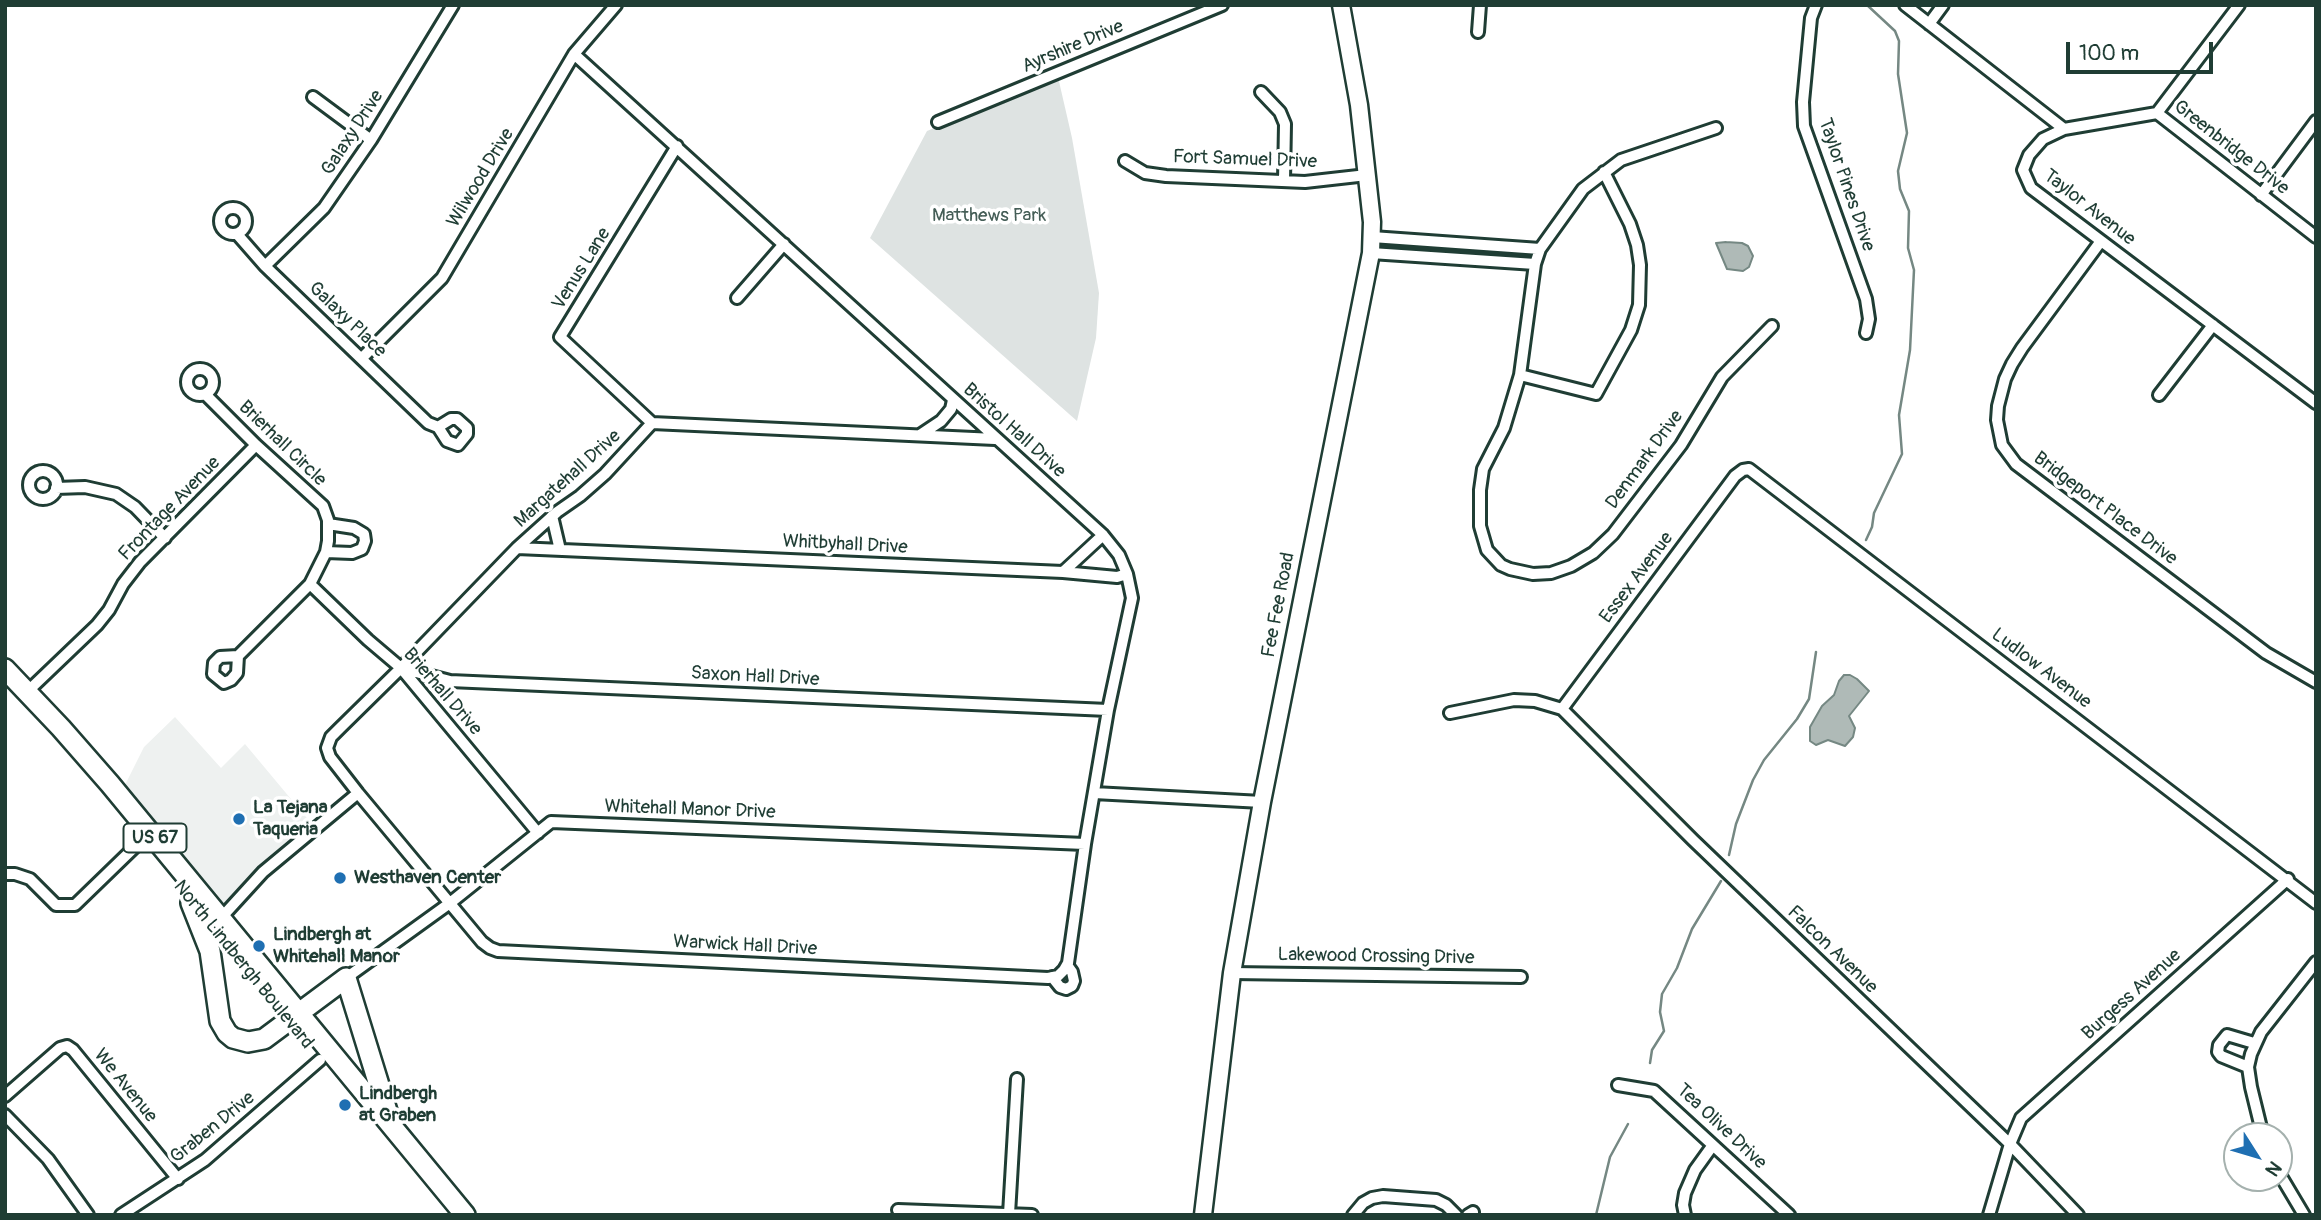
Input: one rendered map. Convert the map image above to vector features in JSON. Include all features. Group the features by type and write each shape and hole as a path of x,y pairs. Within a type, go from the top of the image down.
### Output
{"highway":[{"name":"North Lindbergh Boulevard","path":"5,670 85,755 221,918 293,1017 320,1060 448,1215"},
{"name":"North Lindbergh Boulevard","path":"5,688 56,741 191,903 394,1128 465,1215"},
{"path":"191,903 210,951 223,1028 233,1038 256,1042 264,1040 346,978 379,1090 394,1128"}],"street":[{"path":"438,5 451,9"},
{"name":"Wilwood Drive","path":"362,358 442,278 574,54 617,5"},
{"name":"Ayrshire Drive","path":"938,122 1222,5"},
{"name":"Fee Fee Road","path":"1203,1215 1232,973 1262,802 1372,245 1357,93 1340,5"},
{"path":"1478,32 1480,5"},
{"name":"Taylor Pines Drive","path":"1816,5 1811,18 1803,102 1804,126 1866,299 1869,320 1866,333"},
{"path":"1905,5 2064,129 2157,113 2239,5"},
{"path":"1929,24 1943,5"},
{"name":"Galaxy Drive","path":"265,266 324,208 371,140 451,9"},
{"name":"Bristol Hall Drive","path":"574,54 1103,535 1119,555 1127,574 1132,598 1108,710 1085,844 1067,965 1072,972 1072,986 1066,989 1060,987 1055,976"},
{"path":"1261,92 1280,112 1285,124 1284,181"},
{"path":"313,96 371,140"},
{"name":"Greenbridge Drive","path":"2157,113 2316,237"},
{"path":"2260,195 2316,121"},
{"path":"1604,172 1630,224 1637,245 1640,265 1639,305 1631,330 1596,394 1520,375 1535,264 1540,249 1583,190 1604,172 1621,160 1716,128"},
{"name":"Taylor Avenue","path":"2064,129 2043,139 2029,155 2023,170 2031,188 2316,403"},
{"name":"Venus Lane","path":"652,423 560,337 677,146"},
{"name":"Fort Samuel Drive","path":"1125,161 1153,175 1305,182 1367,175"},
{"name":"Galaxy Place","path":"237,234 265,266 428,423 438,428"},
{"name":"Bridgeport Place Drive","path":"2101,241 2022,348 2005,379 1997,419 2002,444 2022,468 2266,653 2316,682"},
{"path":"737,298 784,244"},
{"path":"1372,245 1540,249"},
{"path":"1372,245 1535,264"},
{"path":"2159,396 2213,325"},
{"name":"Denmark Drive","path":"1520,375 1504,428 1483,469 1478,506 1480,526 1487,550 1501,565 1519,573 1551,573 1571,566 1593,553 1613,534 1681,445 1722,377 1772,326"},
{"name":"Brierhall Circle","path":"205,394 323,506 328,524"},
{"path":"918,436 941,421 951,409 953,400"},
{"path":"652,423 996,439"},
{"name":"Margatehall Drive","path":"327,748 331,737 517,548 605,474 652,423"},
{"name":"Frontage Avenue","path":"27,692 97,625 109,610 123,583 140,562 256,445"},
{"name":"Ludlow Avenue","path":"1742,470 1749,469 2316,903"},
{"name":"Essex Avenue","path":"1562,709 1742,470"},
{"path":"56,488 85,487 116,494 135,507 165,538"},
{"path":"552,516 559,550"},
{"path":"238,656 310,584 326,552 328,524 354,528 364,534 362,549 352,553 326,552"},
{"path":"1063,572 1103,535"},
{"name":"Whitbyhall Drive","path":"517,548 1063,572 1117,577 1127,574"},
{"name":"Brierhall Drive","path":"310,584 401,668 538,833"},
{"name":"Saxon Hall Drive","path":"401,668 433,679 488,684 1108,710"},
{"path":"1450,713 1514,700 1535,701 1562,709"},
{"name":"Falcon Avenue","path":"1562,709 1693,840 2010,1144 2078,1215"},
{"name":"Warwick Hall Drive","path":"327,748 330,757 358,793 482,942 498,951 1055,976"},
{"path":"221,918 262,872 358,793"},
{"path":"1094,793 1262,802"},
{"name":"Whitehall Manor Drive","path":"346,978 450,903 551,822 1085,844"},
{"path":"5,874 30,879 56,905 75,905 141,841"},
{"name":"Burgess Avenue","path":"1989,1215 2010,1144 2021,1118 2288,879"},
{"path":"2260,1122 2248,1067 2254,1043 2298,981 2316,962"},
{"path":"1055,976 1067,965"},
{"name":"Lakewood Crossing Drive","path":"1232,973 1521,977"},
{"path":"2248,1067 2221,1056 2218,1052 2219,1045 2227,1035 2254,1043"},
{"name":"We Avenue","path":"5,1096 60,1048 67,1046 73,1049 178,1179"},
{"name":"Graben Drive","path":"121,1215 205,1160 320,1060"},
{"path":"1009,1214 1017,1079"},
{"name":"Tea Olive Drive","path":"1618,1085 1654,1091 1789,1215"},
{"path":"5,1115 48,1159 88,1215"},
{"path":"1685,1215 1685,1193 1695,1170 1713,1145"},
{"path":"2290,1192 2304,1215"},
{"path":"1353,1215 1363,1203 1383,1196 1436,1200 1456,1215"},
{"path":"898,1210 1032,1215"}],"shaded area":[{"path":"1716,243 1748,246 1753,256 1749,267 1743,271 1727,269"},
{"path":"1844,675 1857,679 1869,691 1849,716 1855,728 1853,737 1845,746 1828,740 1816,745 1810,741 1810,727 1822,706 1834,695"},
{"path":"175,717 221,768 245,744 311,823 250,876 224,903 218,903 125,785 144,747"}],"green space":[{"name":"Matthews Park","path":"1058,77 1072,138 1099,293 1096,338 1077,421 870,238 927,131"}],"waterway":[{"path":"1866,540 1874,513 1902,454 1899,415 1910,350 1914,270 1908,248 1909,211 1900,189 1898,171 1907,133 1898,74 1899,41 1895,31 1867,5"},
{"path":"1729,855 1736,824 1753,780 1764,760 1797,719 1809,699 1816,652"},
{"path":"1650,1063 1652,1050 1664,1031 1660,1012 1662,994 1677,968 1692,929 1721,881"},
{"path":"1596,1215 1610,1157 1628,1124"}],"place":[{"name":"La Tejana Taqueria","path":"239,819"},
{"name":"Westhaven Center","path":"340,878"},
{"name":"Lindbergh at Whitehall Manor","path":"259,946"},
{"name":"Lindbergh at Graben","path":"345,1105"}]}
